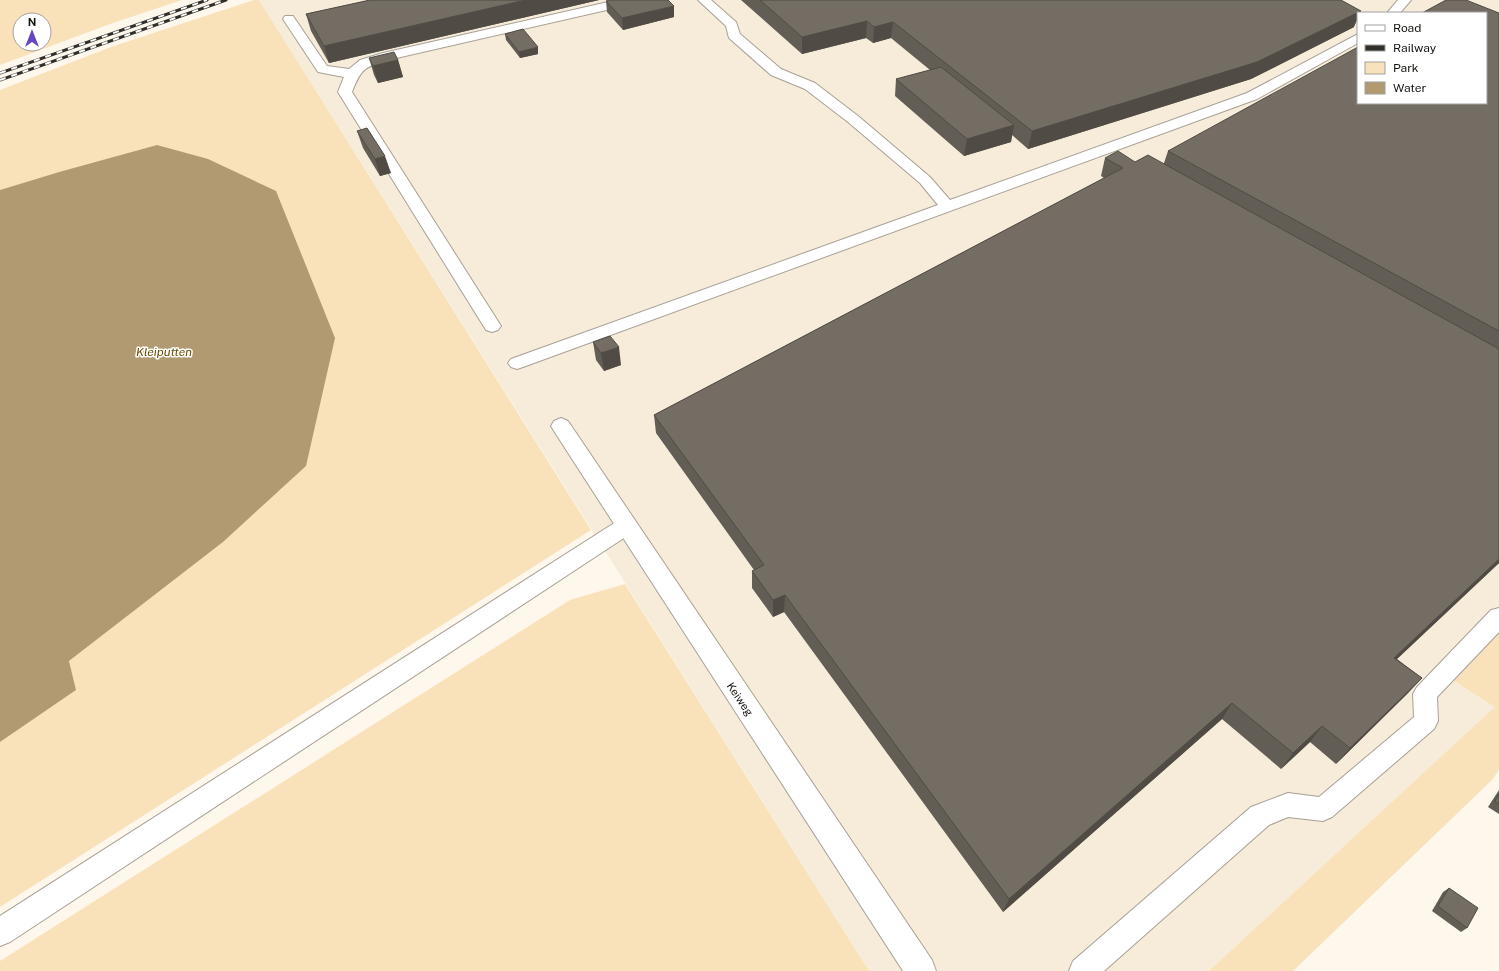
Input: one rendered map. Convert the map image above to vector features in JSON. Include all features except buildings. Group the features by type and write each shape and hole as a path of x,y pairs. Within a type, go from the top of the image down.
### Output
{"street":[{"name":"Keiweg","path":"561,426 921,971"}],"lane":[{"path":"492,326 345,92 352,74 365,63 388,56 633,0"},
{"path":"704,0 732,26 734,35 776,72 810,86 925,180 947,206"},
{"path":"1394,12 1405,0"},
{"path":"289,18 323,69 352,74"},
{"path":"518,363 1252,96 1326,57 1357,39"},
{"path":"0,932 626,526"},
{"path":"1083,971 1260,816 1288,805 1323,809 1426,721 1425,694 1499,617"}],"shaded area":[{"path":"259,0 1499,0 1499,624 1496,707 1209,971 869,971"}],"green space":[{"path":"0,0 182,0 52,46 52,12 12,12 12,52 35,52 0,65"},
{"path":"254,0 259,0 591,530 0,907 0,742 76,690 69,661 223,542 306,466 165,148 157,145 0,190 0,90 111,47"},
{"path":"625,584 869,971 0,971 0,961 570,600"},
{"path":"1499,624 1499,770 1492,780 1293,971 1209,971 1495,707 1447,676"}],"water":[{"name":"Kleiputten","path":"157,145 208,159 276,191 335,338 306,466 223,542 69,661 76,690 0,742 0,190"}],"railway":[{"path":"0,73 207,0"},
{"path":"0,80 226,0"}]}
